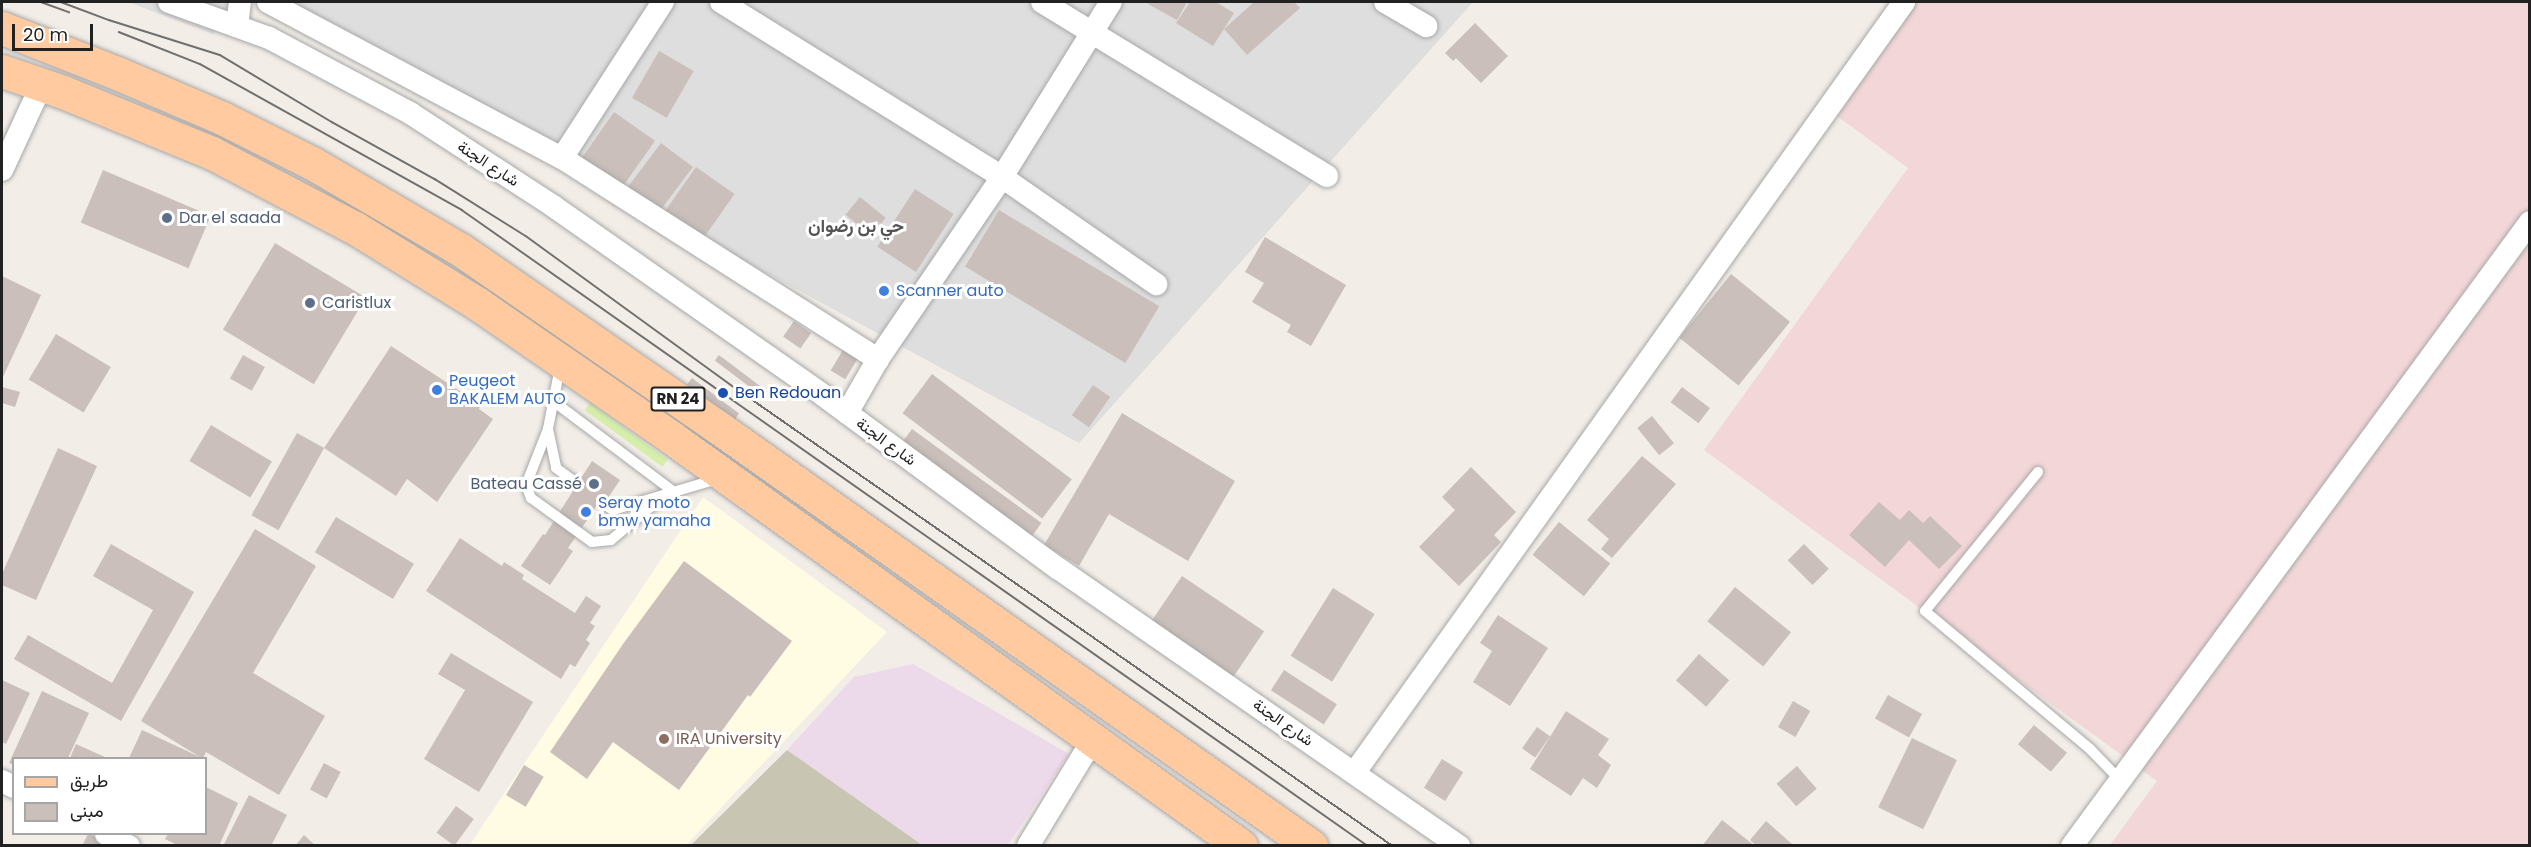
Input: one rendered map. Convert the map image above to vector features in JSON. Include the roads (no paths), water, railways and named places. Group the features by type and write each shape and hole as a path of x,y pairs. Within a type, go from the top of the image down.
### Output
{"main road":[{"name":"RN 24","path":"2,28 222,118 312,163 461,250 719,428 1311,846"},
{"name":"RN 24","path":"2,71 212,153 271,183 393,252 478,304 726,476 1241,846"}],"street":[{"name":"شارع الجنة","path":"169,2 269,38 410,113 553,206 847,413 1059,569 1459,846"},
{"path":"237,26 240,2"},
{"path":"268,2 562,158 878,359"},
{"path":"562,158 663,2"},
{"path":"721,2 1002,177 1156,284"},
{"path":"1042,2 1327,176"},
{"path":"847,413 878,359 1002,177 1111,2"},
{"path":"1385,2 1426,26"},
{"path":"1355,772 1904,2"},
{"path":"2,170 41,86"},
{"path":"2072,846 2529,222"},
{"path":"1028,846 1093,739"},
{"path":"108,835 129,846"}],"lane":[{"path":"561,361 548,429 526,485 531,498 592,542 611,540 670,493"},
{"path":"554,401 670,493"},
{"path":"548,429 556,468 576,483"},
{"path":"2038,472 1925,611 2090,749 2120,780"},
{"path":"604,504 613,510 726,476"}],"tram line":[{"path":"41,2 69,12"},
{"path":"61,2 109,20 220,55 332,122 435,179 526,236 734,387 1393,846"},
{"path":"119,32 200,64 462,210 1368,846"}],"place":[{"name":"Dar el saada","path":"167,218"},
{"name":"Scanner auto","path":"884,291"},
{"name":"Caristlux","path":"310,303"},
{"name":"Peugeot BAKALEM AUTO","path":"437,390"},
{"name":"Ben Redouan","path":"723,393"},
{"name":"Bateau Cassé","path":"594,484"},
{"name":"Seray moto bmw yamaha","path":"586,512"},
{"name":"IRA University","path":"664,739"}],"district":[{"name":"حي بن رضوان","path":"856,226"}]}
